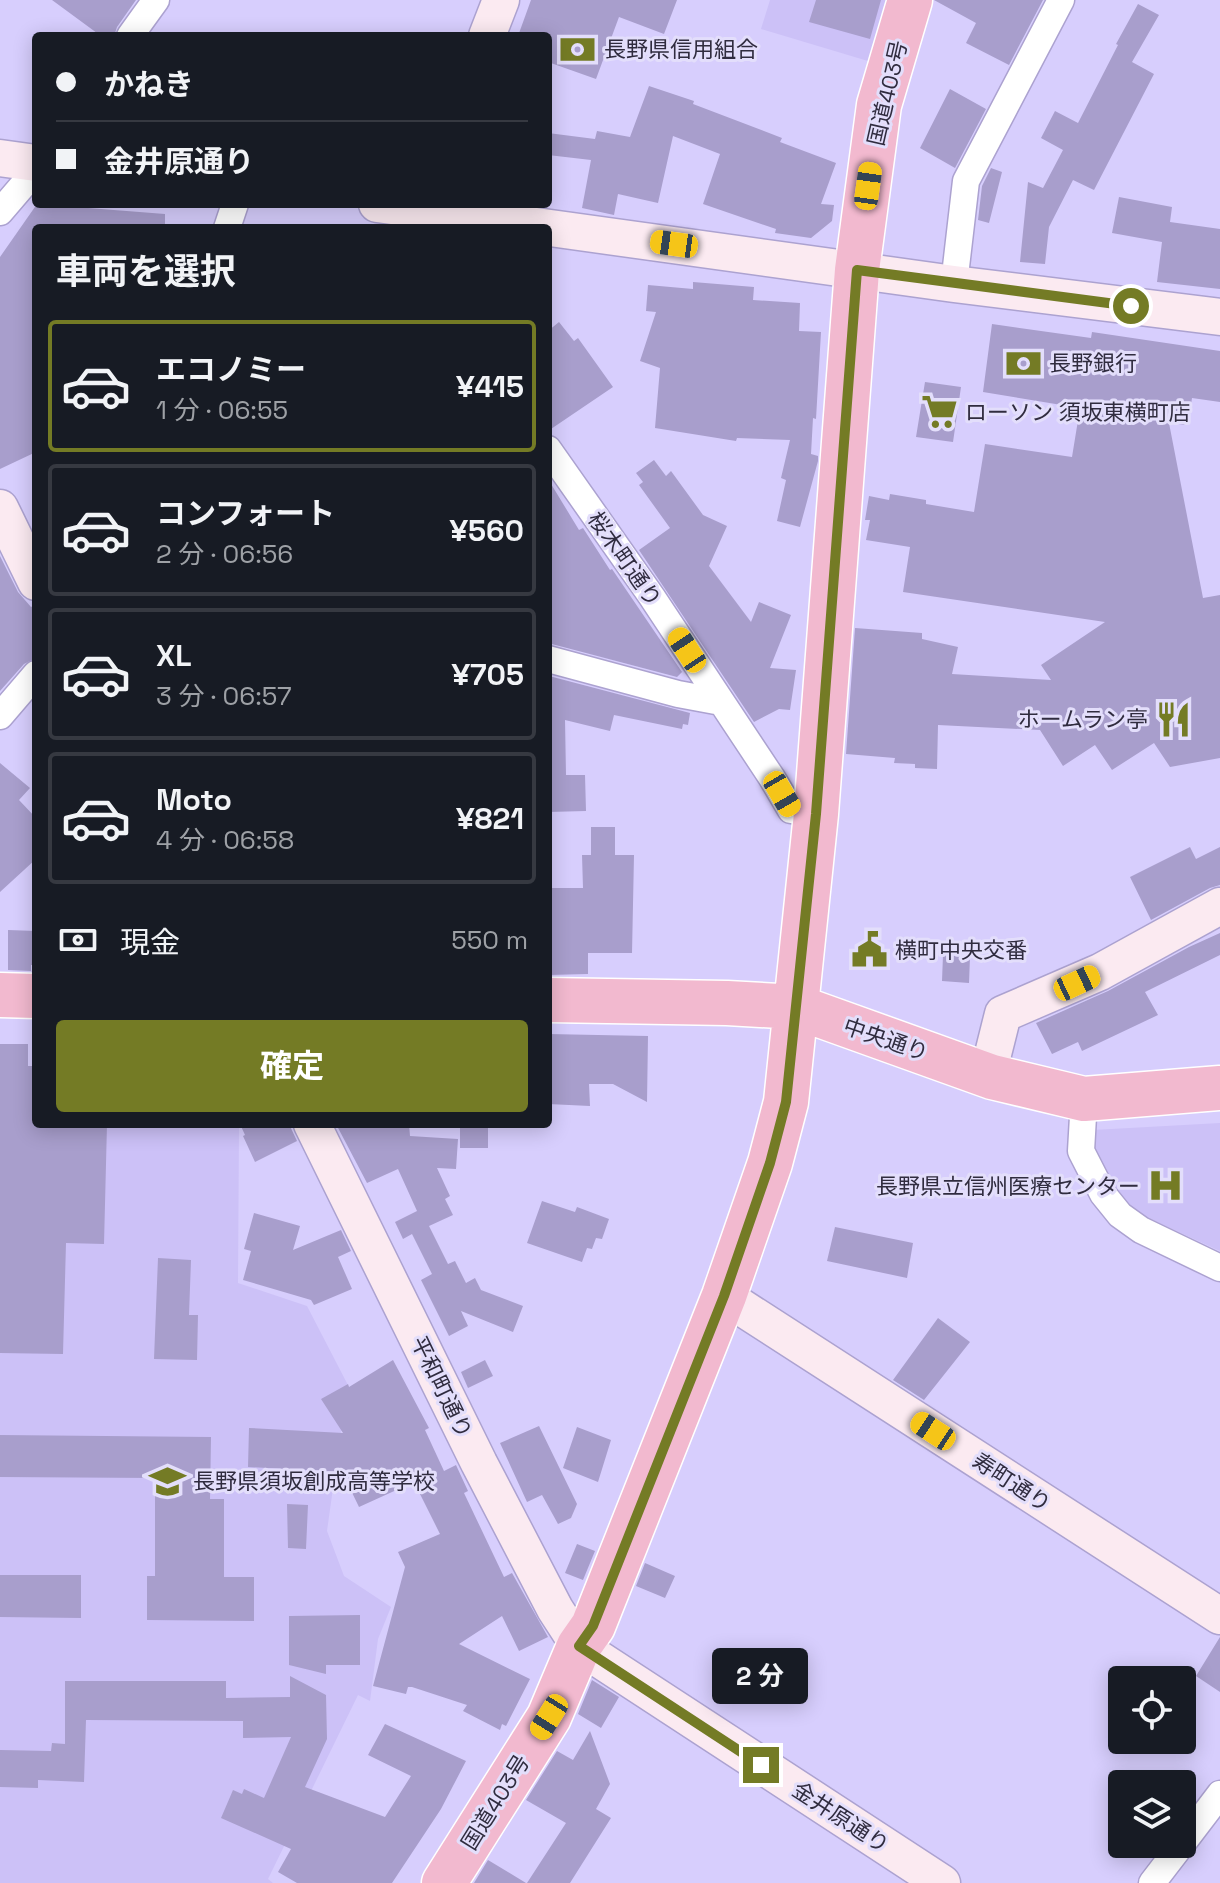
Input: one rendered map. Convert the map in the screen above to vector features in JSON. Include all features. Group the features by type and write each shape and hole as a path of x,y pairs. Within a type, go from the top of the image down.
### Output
{"highway":[{"name":"国道403号","path":"444,1883 549,1717 579,1646 593,1626 724,1296 770,1163 786,1102 816,814 857,270 879,105 910,0"},
{"path":"0,995 32,996"},
{"name":"中央通り","path":"552,1000 797,1007 992,1077 1084,1099 1220,1088"}],"street":[{"path":"133,32 156,0"},
{"path":"489,32 501,0"},
{"path":"954,284 966,181 1061,0"},
{"path":"0,158 32,162"},
{"path":"0,212 32,175"},
{"path":"396,208 501,224"},
{"path":"552,231 1220,317"},
{"name":"桜木町通り","path":"552,455 652,597 791,810 816,814"},
{"path":"0,508 32,574"},
{"path":"552,660 678,694 721,702"},
{"path":"0,716 32,679"},
{"path":"992,1077 993,1054 1003,1014 1100,972 1220,906"},
{"path":"1084,1099 1081,1151 1103,1194 1120,1215 1141,1230 1220,1268"},
{"name":"平和町通り","path":"314,1128 479,1463 555,1609 579,1646"},
{"name":"寿町通り","path":"724,1296 1220,1616"},
{"name":"金井原通り","path":"579,1646 942,1883"},
{"path":"1196,1826 1220,1794"},
{"path":"1152,1883 1171,1858"}],"shaded area":[{"path":"770,0 887,0 868,61 761,29"},
{"name":"長野県須坂創成高等学校","path":"0,1119 32,1120 32,1128 239,1128 238,1283 307,1306 365,1418 341,1431 327,1531 344,1576 391,1607 378,1639 370,1701 358,1695 268,1879 273,1883 0,1883"},
{"name":"長野県立信州医療センター","path":"1220,1123 1220,1251 1127,1208 1097,1164 1090,1148 1093,1130"}],"building":[{"path":"52,0 136,0 115,32 96,32"},
{"name":"長野県信用組合","path":"531,0 677,0 664,34 619,17 596,79 552,63 552,32 519,32"},
{"path":"816,0 881,0 870,39 809,22"},
{"path":"934,0 1043,0 1009,65 966,43 976,23"},
{"path":"1138,4 1159,15 1132,62 1154,74 1094,190 1073,180 1049,227 1045,264 1020,262 1028,182 1043,188 1063,150 1041,138 1055,111 1078,123"},
{"path":"649,86 694,101 693,104 782,138 780,142 836,163 821,204 834,205 832,221 811,238 775,233 776,229 703,204 720,154 673,136 658,203 618,194 614,215 582,208 591,160 552,155 552,134 595,139 597,131 630,137"},
{"path":"950,89 986,109 955,168 920,148"},
{"path":"991,168 1002,172 989,223 978,220 982,186"},
{"path":"1119,197 1172,207 1170,222 1220,229 1220,289 1157,282 1162,242 1112,233"},
{"path":"34,208 88,208 165,214 165,224 32,224 32,454 0,469 0,257"},
{"path":"693,282 754,287 753,300 800,303 799,331 821,332 811,454 818,456 818,461 800,527 777,521 786,480 781,478 790,440 737,438 736,441 655,428 660,368 640,361 656,312 646,311 648,285 693,289"},
{"path":"559,322 574,341 578,338 613,387 552,428 552,328"},
{"path":"992,324 1091,338 1092,332 1220,351 1220,402 1192,398 1188,425 1169,423 1203,598 1220,595 1220,758 1170,767 1154,743 1112,770 1095,745 1063,766 1040,730 938,725 937,769 894,763 895,758 846,754 855,628 922,633 922,639 958,647 952,674 1051,680 1041,665 1105,622 903,592 910,547 866,540 870,520 865,520 869,496 889,500 890,494 974,512 985,444 1072,457 1080,408 983,392"},
{"name":"ローソン 須坂東横町店","path":"925,382 961,387 953,442 916,437"},
{"path":"654,460 666,476 671,471 703,515 727,526 709,566 751,622 759,602 791,615 770,668 796,670 790,710 779,709 754,722 639,550 670,528 639,485 643,482 636,473"},
{"path":"552,486 579,530 583,528 682,672 677,677 552,644"},
{"path":"0,556 18,592 32,606 32,660 24,664 0,691"},
{"path":"552,677 690,713 688,725 683,724 682,729 614,715 610,731 565,720 566,775 585,775 586,811 552,812"},
{"path":"0,763 30,788 19,800 32,814 32,863 0,892"},
{"path":"591,827 615,827 615,855 634,855 632,953 588,953 588,974 552,975 552,888 583,888 582,855 591,855"},
{"path":"1190,847 1196,859 1220,847 1220,885 1151,920 1130,877"},
{"path":"8,930 32,931 31,971 8,970"},
{"path":"1220,933 1220,955 1145,992 1158,1015 1082,1051 1078,1042 1052,1054 1036,1023 1108,991"},
{"path":"943,955 970,957 969,983 942,981"},
{"path":"552,1034 648,1036 647,1102 613,1084 589,1084 590,1106 552,1104"},
{"path":"0,1044 28,1044 28,1066 32,1066 32,1128 107,1128 104,1244 66,1243 63,1354 0,1353"},
{"path":"242,1128 291,1128 297,1141 255,1162"},
{"path":"338,1128 409,1128 410,1136 458,1139 456,1169 437,1168 450,1196 445,1199 453,1215 429,1226 448,1264 455,1261 466,1283 475,1278 481,1290 523,1306 513,1332 461,1311 468,1326 449,1336 421,1280 432,1274 412,1234 403,1239 395,1222 417,1211 398,1169 367,1183"},
{"path":"460,1128 488,1128 488,1148 460,1148"},
{"path":"542,1201 575,1212 577,1207 609,1219 602,1239 596,1238 592,1249 587,1248 582,1262 527,1243"},
{"path":"254,1213 300,1226 293,1250 341,1230 351,1251 338,1257 352,1289 314,1305 311,1300 243,1280 251,1251 244,1249"},
{"path":"835,1227 913,1243 907,1278 827,1261"},
{"path":"158,1258 191,1260 189,1315 198,1315 197,1360 154,1359"},
{"path":"938,1318 970,1342 924,1400 893,1380"},
{"path":"393,1360 429,1428 425,1430 444,1471 456,1465 468,1491 464,1493 504,1577 512,1573 548,1637 519,1651 502,1616 459,1644 530,1679 506,1726 502,1724 500,1730 463,1711 467,1705 412,1687 408,1687 406,1694 373,1686 405,1567 398,1552 440,1534 414,1482 359,1507 342,1472 248,1467 249,1428 343,1433 321,1399 348,1384 349,1387"},
{"path":"485,1360 493,1376 468,1388 461,1372"},
{"path":"539,1426 577,1504 571,1518 558,1524 542,1495 527,1502 500,1443"},
{"path":"577,1427 611,1440 598,1482 563,1468"},
{"path":"0,1435 211,1437 210,1499 224,1499 224,1577 254,1577 254,1621 147,1620 147,1576 155,1576 155,1478 0,1477"},
{"path":"287,1504 308,1505 306,1549 288,1548"},
{"path":"577,1544 595,1551 583,1580 565,1573"},
{"path":"645,1563 675,1576 665,1598 636,1586"},
{"path":"0,1575 81,1575 81,1618 0,1617"},
{"path":"360,1615 360,1665 326,1665 326,1674 289,1665 289,1616"},
{"path":"1220,1637 1220,1692 1196,1676"},
{"path":"290,1676 326,1695 327,1739 305,1787 385,1817 411,1776 368,1755 385,1724 466,1761 441,1809 392,1883 297,1883 278,1872 291,1849 221,1818 233,1790 242,1794 244,1789 264,1798 291,1737 243,1738 243,1721 86,1720 84,1782 38,1780 38,1788 0,1787 0,1750 51,1751 52,1743 65,1744 65,1681 226,1681 226,1698 290,1697"},
{"path":"592,1680 619,1697 601,1728 578,1714"},
{"path":"590,1731 610,1784 596,1809 611,1818 570,1883 527,1883 566,1823 526,1800 557,1751 573,1760"},
{"path":"488,1860 526,1883 474,1883"}],"place":[{"name":"長野県信用組合","path":"578,49"},
{"name":"長野銀行","path":"1023,363"},
{"name":"ローソン 須坂東横町店","path":"939,412"},
{"name":"ホームラン亭","path":"1174,719"},
{"name":"横町中央交番","path":"869,950"},
{"name":"長野県立信州医療センター","path":"1166,1186"},
{"name":"長野県須坂創成高等学校","path":"167,1481"}],"route":[{"path":"761,1765 579,1646 593,1626 724,1296 770,1163 786,1102 816,814 857,270 1131,306"}]}
